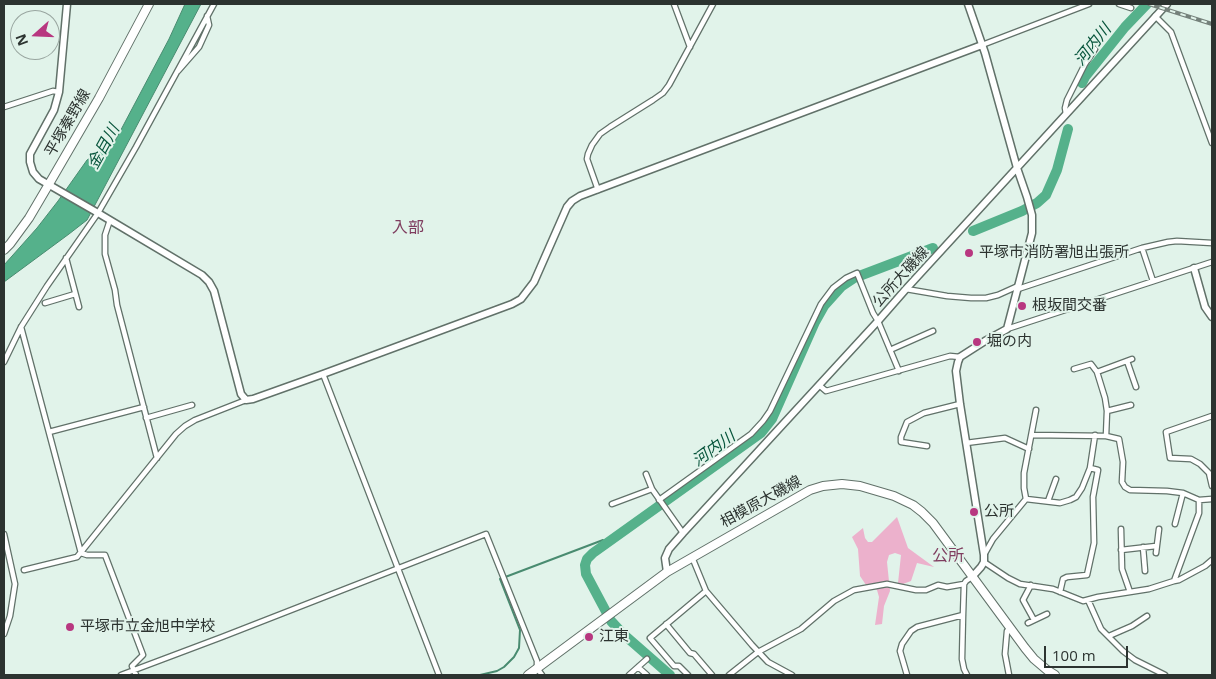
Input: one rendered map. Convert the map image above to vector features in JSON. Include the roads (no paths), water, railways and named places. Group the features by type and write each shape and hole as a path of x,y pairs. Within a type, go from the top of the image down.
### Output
{"main road":[{"name":"平塚秦野線","path":"4,250 29,218 99,98 149,4"},
{"name":"相模原大磯線","path":"528,675 540,672 607,615 666,572 810,490 823,486 842,484 860,486 894,496 922,512 933,523 1034,659 1055,675"}],"street":[{"path":"67,4 59,92 54,110 30,154 33,172 39,179 98,212 202,275 209,282 214,291 241,394 246,400"},
{"path":"4,362 53,277 98,212 136,147 214,4"},
{"path":"674,4 690,47"},
{"path":"598,190 587,159 592,145 600,134 663,93 713,4"},
{"path":"968,4 982,45 1031,212 1032,233 1007,329"},
{"path":"24,570 77,557 176,434 195,420 512,304 521,299 534,282 567,207 580,196 1089,4"},
{"path":"1120,4 1132,8"},
{"name":"公所大磯線","path":"666,572 665,558 682,533 1167,4"},
{"path":"175,74 199,47 209,25 207,16"},
{"path":"1156,16 1171,32 1212,143"},
{"path":"1066,114 1067,100 1085,64 1095,50"},
{"path":"4,107 53,91 59,92"},
{"path":"110,220 105,235 105,254 115,290 116,305 157,458"},
{"path":"906,289 947,296 986,298 1142,248 1177,241 1212,243"},
{"path":"1142,248 1153,282"},
{"path":"66,258 78,307"},
{"path":"1212,262 1007,329 960,357 956,370 984,559 1008,578 1020,584 1053,589 1083,601 1150,589 1179,580 1205,566 1212,560"},
{"path":"1194,268 1205,307 1212,317"},
{"path":"661,502 751,434 763,421 770,411 821,304 833,288 857,272 872,313 878,321 899,371"},
{"path":"45,303 75,294"},
{"path":"22,328 81,553"},
{"path":"890,350 933,331"},
{"path":"819,385 826,391 950,356 960,357"},
{"path":"1097,372 1130,360 1136,387"},
{"path":"1074,369 1091,364 1097,372 1107,411 1106,436"},
{"path":"323,374 439,675"},
{"path":"927,446 901,442 901,437 908,422 924,413 960,404"},
{"path":"146,418 192,405"},
{"path":"1107,411 1131,405"},
{"path":"49,432 144,407"},
{"path":"968,675 964,669 962,659 964,584 981,567 993,539 1026,499 1024,473 1036,410"},
{"path":"1212,416 1166,432 1170,458 1191,458 1209,473 1212,485"},
{"path":"1032,435 1095,435 1119,439 1123,462 1122,482 1125,487 1130,490 1183,493 1199,500 1212,499"},
{"path":"1026,499 1060,503 1076,497 1090,468 1095,435"},
{"path":"966,443 1005,438 1029,449"},
{"path":"1060,592 1063,579 1066,577 1087,576 1094,543 1093,498 1098,470 1090,468"},
{"path":"646,474 652,489 682,533"},
{"path":"1048,501 1056,479"},
{"path":"612,504 652,489"},
{"path":"1175,524 1183,493"},
{"path":"1174,581 1199,513 1199,500"},
{"path":"1170,516 1177,517"},
{"path":"1120,529 1122,569 1130,592"},
{"path":"1156,553 1159,529"},
{"path":"4,534 16,584 10,616 4,634"},
{"path":"121,675 135,673 486,534 540,672"},
{"path":"1121,550 1156,546"},
{"path":"1143,547 1145,571"},
{"path":"81,553 87,555 105,554 143,656 132,666 135,673"},
{"path":"692,557 706,591 768,662 792,675"},
{"path":"729,675 758,652 801,629 834,601 854,590 887,584 916,590 926,590 938,586 964,584"},
{"path":"1031,585 1023,600 1034,620"},
{"path":"688,675 679,666 674,666 650,638 706,591"},
{"path":"1088,600 1101,629 1123,651 1135,660 1164,675"},
{"path":"907,675 900,651 902,644 911,631 917,627 962,614"},
{"path":"1028,623 1047,614"},
{"path":"1109,636 1132,626 1147,616"},
{"path":"666,624 690,653 694,654 712,675"},
{"path":"1008,675 1005,654 1007,631 1010,628"},
{"path":"629,675 647,659"},
{"path":"638,667 647,675"}],"waterway":[{"name":"河内川","path":"1082,83 1125,27 1147,4"},
{"name":"河内川","path":"973,231 1022,211 1037,203 1046,195 1057,170 1068,129"},
{"name":"河内川","path":"670,675 611,621 586,574 585,565 587,559 761,433 772,419 815,322 824,306 842,286 854,278 933,248"},
{"path":"480,675 497,671 504,667 514,657 519,648 520,630 500,579 603,540 608,543"}],"railway":[{"path":"1149,4 1212,24"}],"place":[{"name":"平塚市消防署旭出張所","path":"969,253"},
{"name":"根坂間交番","path":"1022,306"},
{"name":"堀の内","path":"977,342"},
{"name":"公所","path":"974,512"},
{"name":"平塚市立金旭中学校","path":"70,627"},
{"name":"江東","path":"589,637"}],"district":[{"name":"入部","path":"408,228"},
{"name":"公所","path":"948,556"}],"water label":[{"name":"金目川","path":"104,147"}]}
